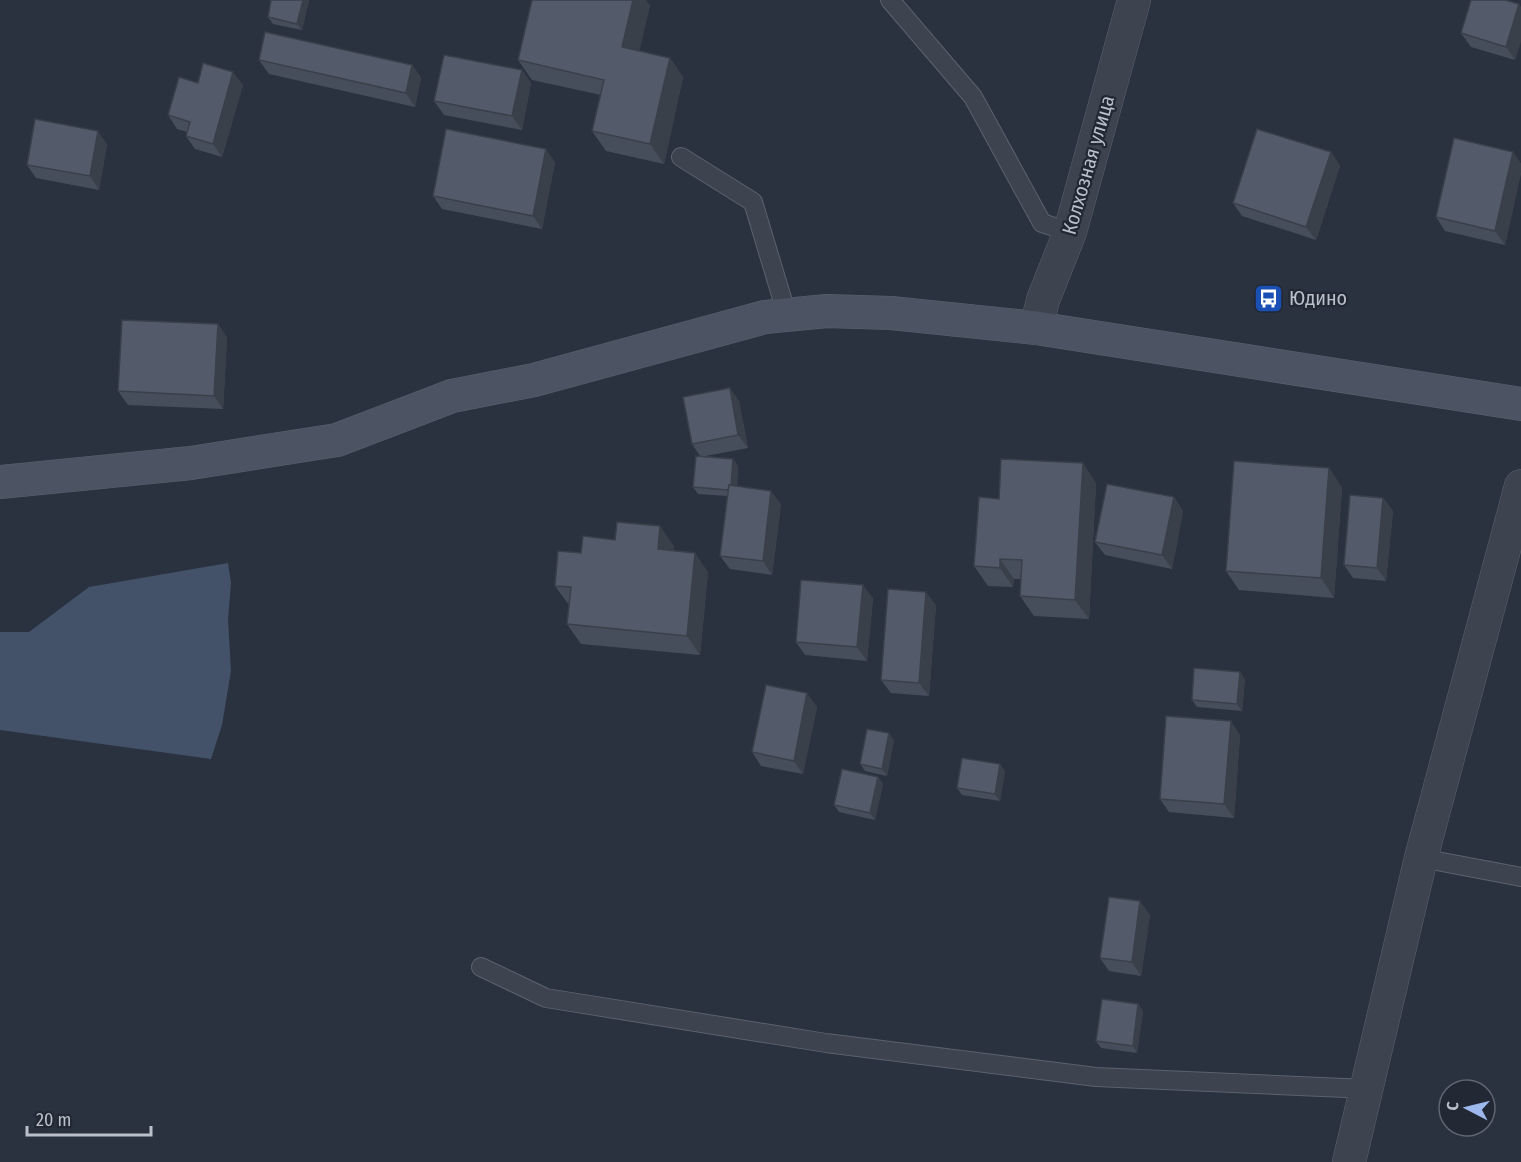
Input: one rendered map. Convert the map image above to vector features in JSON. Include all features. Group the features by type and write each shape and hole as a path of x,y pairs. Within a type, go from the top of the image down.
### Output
{"street":[{"name":"Колхозная улица","path":"1036,328 1043,300 1070,232 1134,0"},
{"path":"0,482 191,463 337,440 452,396 534,380 765,317 827,311 891,313 1036,328 1521,404"},
{"path":"1349,1162 1421,858 1521,486"}],"lane":[{"path":"890,0 973,97 1042,223 1070,232"},
{"path":"681,157 753,202 787,315"},
{"path":"1421,858 1521,877"},
{"path":"481,967 546,998 826,1043 1096,1077 1368,1089"}],"water":[{"path":"228,563 231,583 228,619 231,671 222,725 211,759 0,730 0,632 29,632 89,587"}],"building":[{"path":"271,0 303,0 297,24 268,17"},
{"path":"532,0 633,0 622,47 670,58 650,144 592,131 604,80 518,60"},
{"path":"1471,0 1505,0 1519,4 1506,47 1461,33"},
{"path":"265,32 412,65 406,93 259,60"},
{"path":"444,55 522,70 512,116 434,101"},
{"path":"203,63 233,72 213,144 186,136 190,122 168,115 179,77 198,83"},
{"path":"35,119 98,131 90,176 27,165"},
{"path":"446,129 546,149 533,216 433,196"},
{"path":"1257,129 1331,152 1306,227 1233,203"},
{"path":"1454,138 1513,152 1495,231 1436,217"},
{"path":"122,320 218,324 214,396 118,391"},
{"path":"730,388 738,435 692,444 683,397"},
{"path":"696,456 733,459 731,486 729,485 728,490 693,487"},
{"path":"1001,459 1083,463 1075,600 1020,596 1022,560 1000,559 1000,568 974,566 979,497 999,499"},
{"path":"1234,461 1329,468 1321,578 1226,571"},
{"path":"1107,484 1174,497 1162,555 1095,542"},
{"path":"729,485 771,491 763,561 720,556"},
{"path":"1350,495 1383,498 1377,568 1344,565"},
{"path":"617,522 660,526 658,549 695,553 687,636 567,624 571,587 555,586 558,551 581,553 583,536 615,540"},
{"path":"801,580 863,585 857,647 796,642"},
{"path":"888,589 926,592 919,683 881,680"},
{"path":"1194,668 1240,672 1237,704 1192,700"},
{"path":"766,685 807,693 794,761 752,752"},
{"path":"1166,716 1231,721 1224,804 1160,799"},
{"path":"867,729 889,733 882,769 860,764"},
{"path":"962,758 1000,764 995,794 957,788"},
{"path":"842,769 878,777 870,813 834,805"},
{"path":"1109,897 1140,901 1132,962 1100,958"},
{"path":"1102,999 1138,1004 1133,1046 1096,1041"}],"place":[{"name":"Юдино","path":"1268,298"}]}
